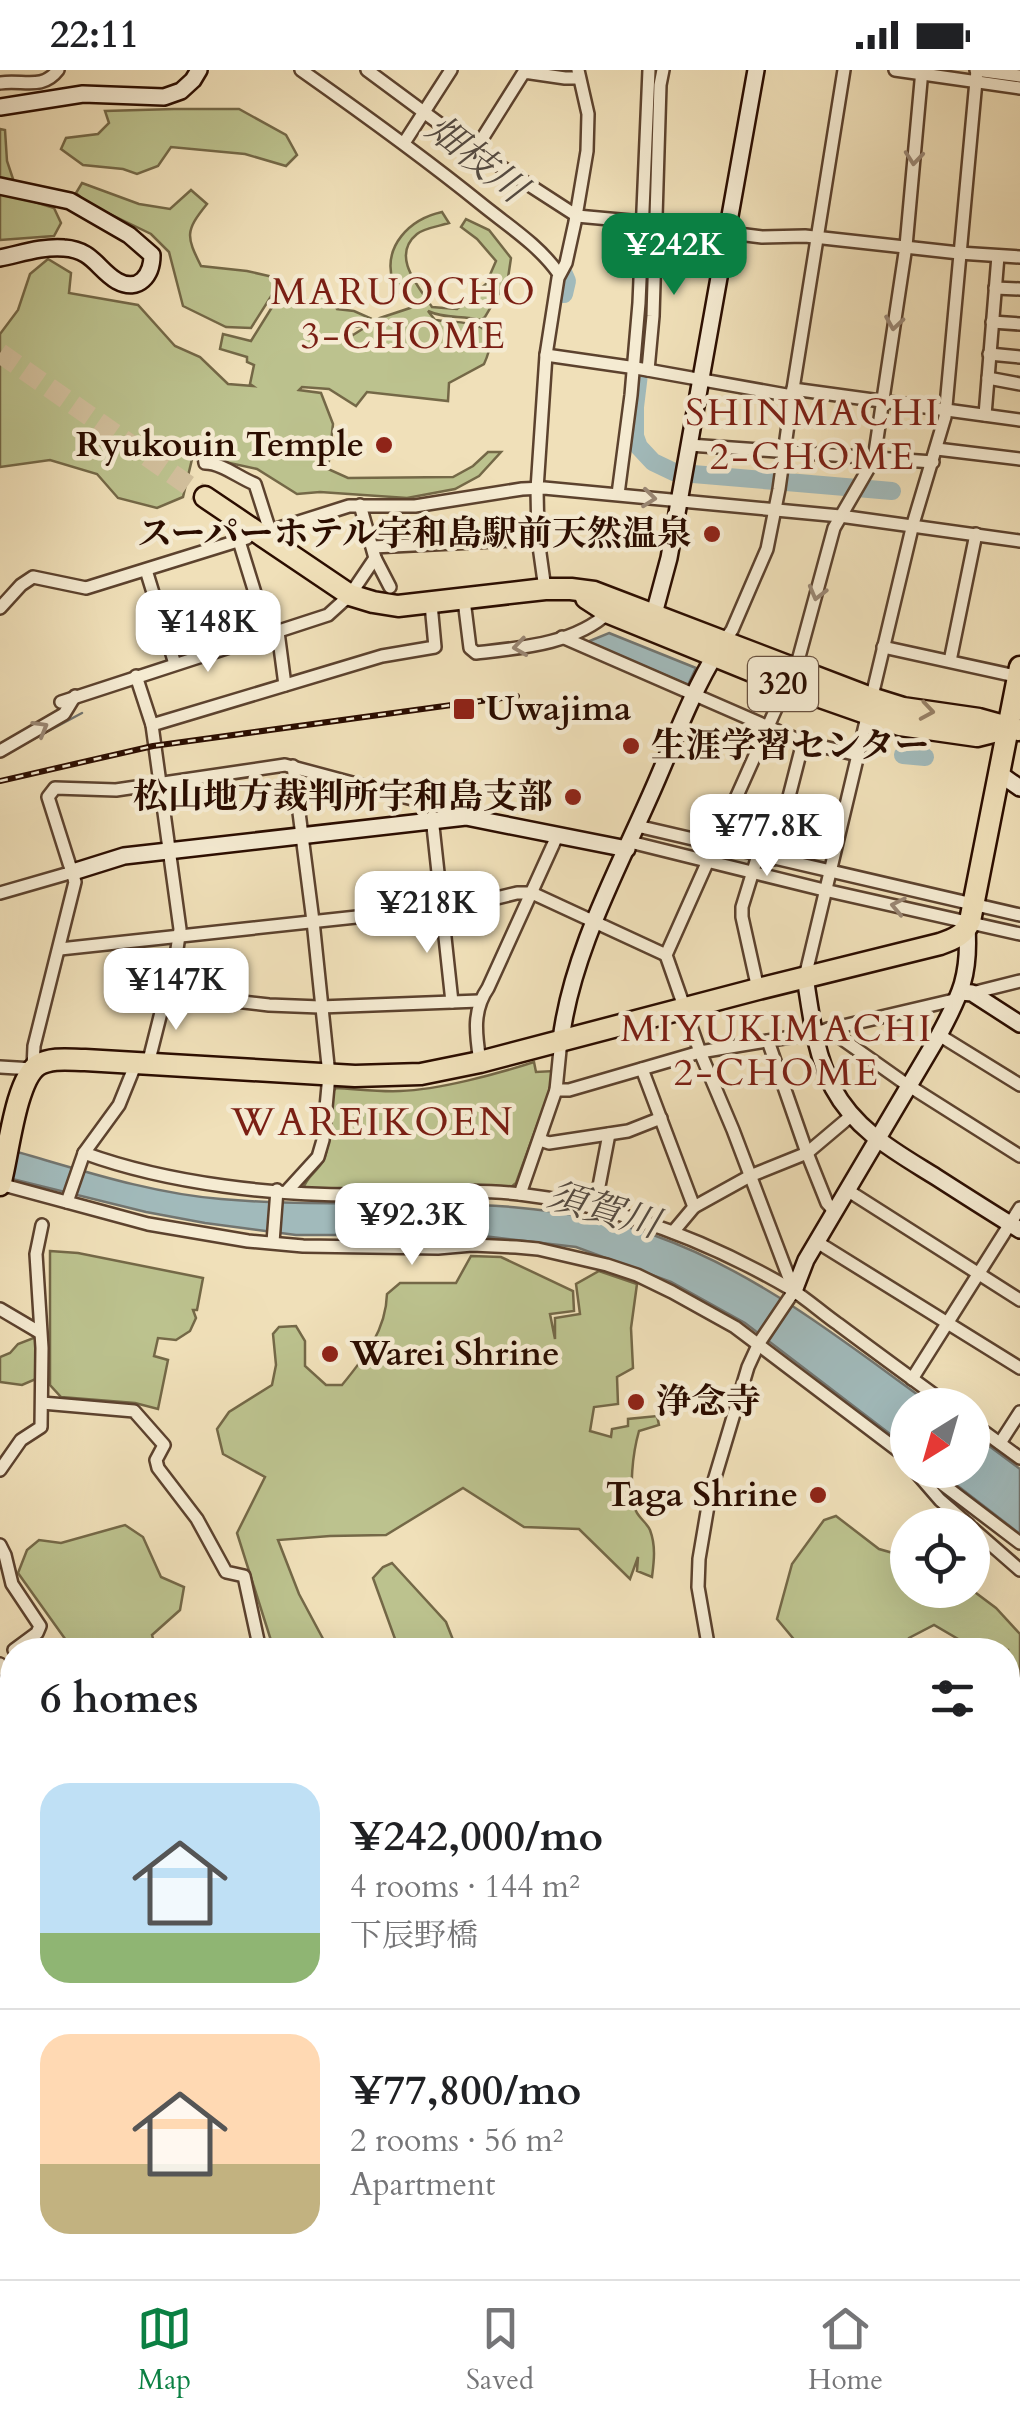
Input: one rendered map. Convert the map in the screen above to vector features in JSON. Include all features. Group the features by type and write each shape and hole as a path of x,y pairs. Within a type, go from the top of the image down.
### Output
{"highway":[{"name":"320","path":"206,497 350,594 373,602 398,606 431,604 571,588 869,706 900,725 977,736 1014,730"},
{"path":"1,1182 23,1088 33,1069 48,1061 398,1076 480,1062 957,938 970,918 1000,774 1014,730 1019,673"}],"street":[{"path":"0,83 14,80 39,84 58,70"},
{"path":"0,106 83,94 164,96 180,91 199,70"},
{"path":"301,70 406,140 527,240 559,274"},
{"path":"367,70 475,150 577,216 762,237 817,238 1020,257"},
{"path":"406,140 451,70"},
{"path":"618,494 654,316 649,70"},
{"path":"650,223 664,70"},
{"path":"653,622 670,558 756,70"},
{"path":"520,1194 556,1090 572,980 695,695 732,630 763,560 780,483 844,70"},
{"path":"895,70 1020,76"},
{"path":"475,150 519,71 566,78 578,74 588,114 588,138 577,216 566,263 559,274 551,355 538,539 545,589"},
{"path":"792,1294 666,955 800,654 834,528 874,458 906,246 922,72"},
{"path":"976,74 1020,88"},
{"path":"976,74 946,410 913,524 805,977 832,1087 852,1115 877,1140 1015,1227"},
{"path":"0,186 70,201 141,244 152,254 152,268 145,280 134,284 118,282 79,251 63,248 0,258"},
{"path":"985,415 998,256"},
{"path":"995,288 1020,288"},
{"path":"992,322 1020,324"},
{"path":"989,354 1020,356"},
{"path":"551,355 702,380 1020,420"},
{"path":"988,378 1020,384"},
{"path":"689,445 933,462"},
{"path":"203,448 205,463 215,463 255,484 270,531 350,506 414,506 544,489 840,516 1020,540"},
{"path":"937,449 1020,459"},
{"path":"360,505 374,552 390,587"},
{"path":"950,662 976,534"},
{"path":"374,552 538,539"},
{"path":"0,608 33,576 86,588 243,540 285,685"},
{"path":"60,702 328,615 350,594 374,552"},
{"path":"146,570 175,664"},
{"path":"464,600 470,648 476,653 542,644 596,625 613,606"},
{"path":"152,724 382,656 435,647 431,604"},
{"path":"562,637 803,742 858,755"},
{"path":"883,647 1019,673"},
{"path":"68,1200 83,1157 142,1064 166,993 179,937 152,724 136,676"},
{"path":"0,751 64,714 75,696"},
{"path":"773,858 803,742"},
{"path":"273,1238 280,1193 318,1157 329,1075 292,766"},
{"path":"0,1067 33,1069 34,1046 76,882 48,797 55,788 116,790 292,766 432,813 558,834 715,844 830,872 1020,934"},
{"path":"1000,774 1020,788"},
{"path":"0,893 124,856 302,838 432,813"},
{"path":"432,813 452,1002"},
{"path":"480,1062 476,1022 479,1002 558,834"},
{"path":"631,839 707,862 826,890 970,918 1020,915"},
{"path":"758,855 742,917 758,989"},
{"path":"60,949 468,905 532,894 666,955"},
{"path":"708,1638 698,1587 699,1559 710,1494 748,1366 792,1294 834,1211 964,995 970,918"},
{"path":"556,1090 569,1090 700,1052 821,1031 1020,982"},
{"path":"166,993 320,1007 479,1002"},
{"path":"964,995 1020,1024"},
{"path":"821,1031 1020,1156"},
{"path":"940,1035 1020,1085"},
{"path":"768,1041 807,1152 827,1203 834,1211"},
{"path":"642,1069 694,1208"},
{"path":"673,1232 694,1208 750,1176 807,1152 852,1115"},
{"path":"540,1140 549,1143 628,1131 661,1118"},
{"path":"595,1208 609,1134"},
{"path":"83,1157 218,1185 280,1193 520,1194 635,1218 714,1249 792,1294 924,1388"},
{"path":"1,1182 148,1224 248,1241 273,1238 303,1246 438,1248 472,1244 538,1249 607,1264 637,1275 761,1340 890,1445"},
{"path":"847,1190 1020,1300"},
{"path":"912,1379 978,1274 1015,1227 1020,1208"},
{"path":"0,1470 20,1440 41,1426 42,1348 36,1254 42,1225"},
{"path":"816,1242 1020,1368"},
{"path":"0,1309 39,1332"},
{"path":"42,1403 134,1411 164,1444 156,1460 158,1468 197,1519 226,1572 244,1576 257,1638"},
{"path":"1000,1444 1020,1412"},
{"path":"990,1436 1020,1458"},
{"path":"930,1488 949,1508"},
{"path":"947,1488 1020,1544"},
{"path":"990,1544 1020,1570"},
{"path":"0,1546 12,1584 40,1626 30,1638"}],"green space":[{"path":"239,109 286,135 297,155 286,166 245,154 171,147 158,166 137,174 83,165 61,149 66,138 98,134 109,123 105,111"},
{"path":"0,129 5,130 7,161 19,197 54,208 61,223 54,236 0,240"},
{"path":"82,183 139,204 170,209 191,190 207,204 190,234 201,266 282,279 251,328 226,327 183,306 169,252 151,234 87,203 76,193"},
{"path":"442,212 449,223 420,232 406,252 409,271 432,307 457,309 486,284 496,261 461,227 466,219 489,230 511,258 508,278 481,320 428,311 435,320 470,324 486,331 490,339 484,364 449,383 448,401 367,392 356,406 329,389 299,390 321,393 333,424 328,469 348,478 453,477 488,452 501,452 479,476 455,489 407,498 297,494 257,469 193,455 183,497 157,508 118,498 97,474 50,460 0,467 0,334 18,310 30,274 48,259 71,273 69,293 138,305 175,346 200,357 228,384 253,386 250,384 254,365 247,362 247,357 220,349 223,334 251,341 274,304 310,302 324,281 337,309 370,318 361,326 345,328 353,335 380,318 410,308 417,303 411,299 406,302 393,282 395,246 419,221"},
{"path":"534,1062 536,1072 554,1071 553,1082 516,1183 510,1188 303,1189 326,1154 331,1093 336,1088 415,1090 467,1081"},
{"path":"50,1251 203,1278 190,1331 176,1340 158,1338 154,1356 168,1360 158,1409 135,1403 61,1397 50,1385"},
{"path":"471,1256 501,1257 573,1291 574,1311 550,1314 555,1339 555,1318 580,1314 576,1284 599,1271 637,1284 631,1328 633,1368 617,1377 618,1404 594,1407 590,1431 611,1437 612,1429 628,1426 628,1419 657,1416 659,1425 639,1431 632,1482 636,1511 652,1536 652,1577 637,1571 638,1557 630,1579 579,1529 524,1527 463,1488 386,1535 278,1540 299,1594 323,1638 270,1638 237,1533 265,1477 223,1454 217,1429 229,1412 272,1385 276,1365 273,1334 279,1327 296,1326 305,1341 305,1366 326,1385 342,1385 378,1331 387,1294 400,1283 456,1283"},
{"path":"36,1337 36,1379 22,1385 0,1382 0,1357"},
{"path":"836,1516 879,1549 890,1552 890,1608 990,1608 990,1604 1020,1638 956,1638 934,1625 909,1638 793,1638 777,1619 792,1564 824,1520"},
{"path":"125,1525 143,1537 161,1577 184,1587 180,1610 153,1638 64,1638 18,1573 27,1550 39,1540 61,1543"},
{"path":"392,1563 446,1622 452,1638 395,1638 373,1578"}],"water":[{"path":"609,633 696,668 688,685 587,642"},
{"path":"0,1147 109,1178 193,1196 276,1202 495,1206 603,1221 656,1236 730,1269 800,1311 908,1388 890,1388 890,1434 745,1323 671,1282 576,1247 475,1235 296,1235 146,1212 0,1176"},
{"path":"990,1447 1020,1469 1020,1534 960,1488 990,1488"}],"waterway":[{"path":"657,70 645,325 635,436 653,462 674,472"},
{"name":"畑枝川","path":"564,274 564,294"},
{"path":"693,474 892,491"},
{"path":"0,757 82,713"},
{"path":"903,755 925,757"}],"tunnel":[{"path":"0,353 205,497"}],"railway":[{"path":"0,781 153,746 517,696"}],"place":[{"name":"Ryukouin Temple","path":"384,445"},
{"name":"スーパーホテル宇和島駅前天然温泉","path":"712,534"},
{"name":"Uwajima","path":"464,709"},
{"name":"生涯学習センター","path":"631,746"},
{"name":"松山地方裁判所宇和島支部","path":"573,797"},
{"name":"Warei Shrine","path":"330,1354"},
{"name":"浄念寺","path":"636,1402"},
{"name":"Taga Shrine","path":"818,1495"}],"district":[{"name":"MARUOCHO 3-CHOME","path":"404,314"},
{"name":"SHINMACHI 2-CHOME","path":"813,434"},
{"name":"MIYUKIMACHI 2-CHOME","path":"777,1051"},
{"name":"WAREIKOEN","path":"373,1122"}],"water label":[{"name":"須賀川","path":"603,1210"}]}
